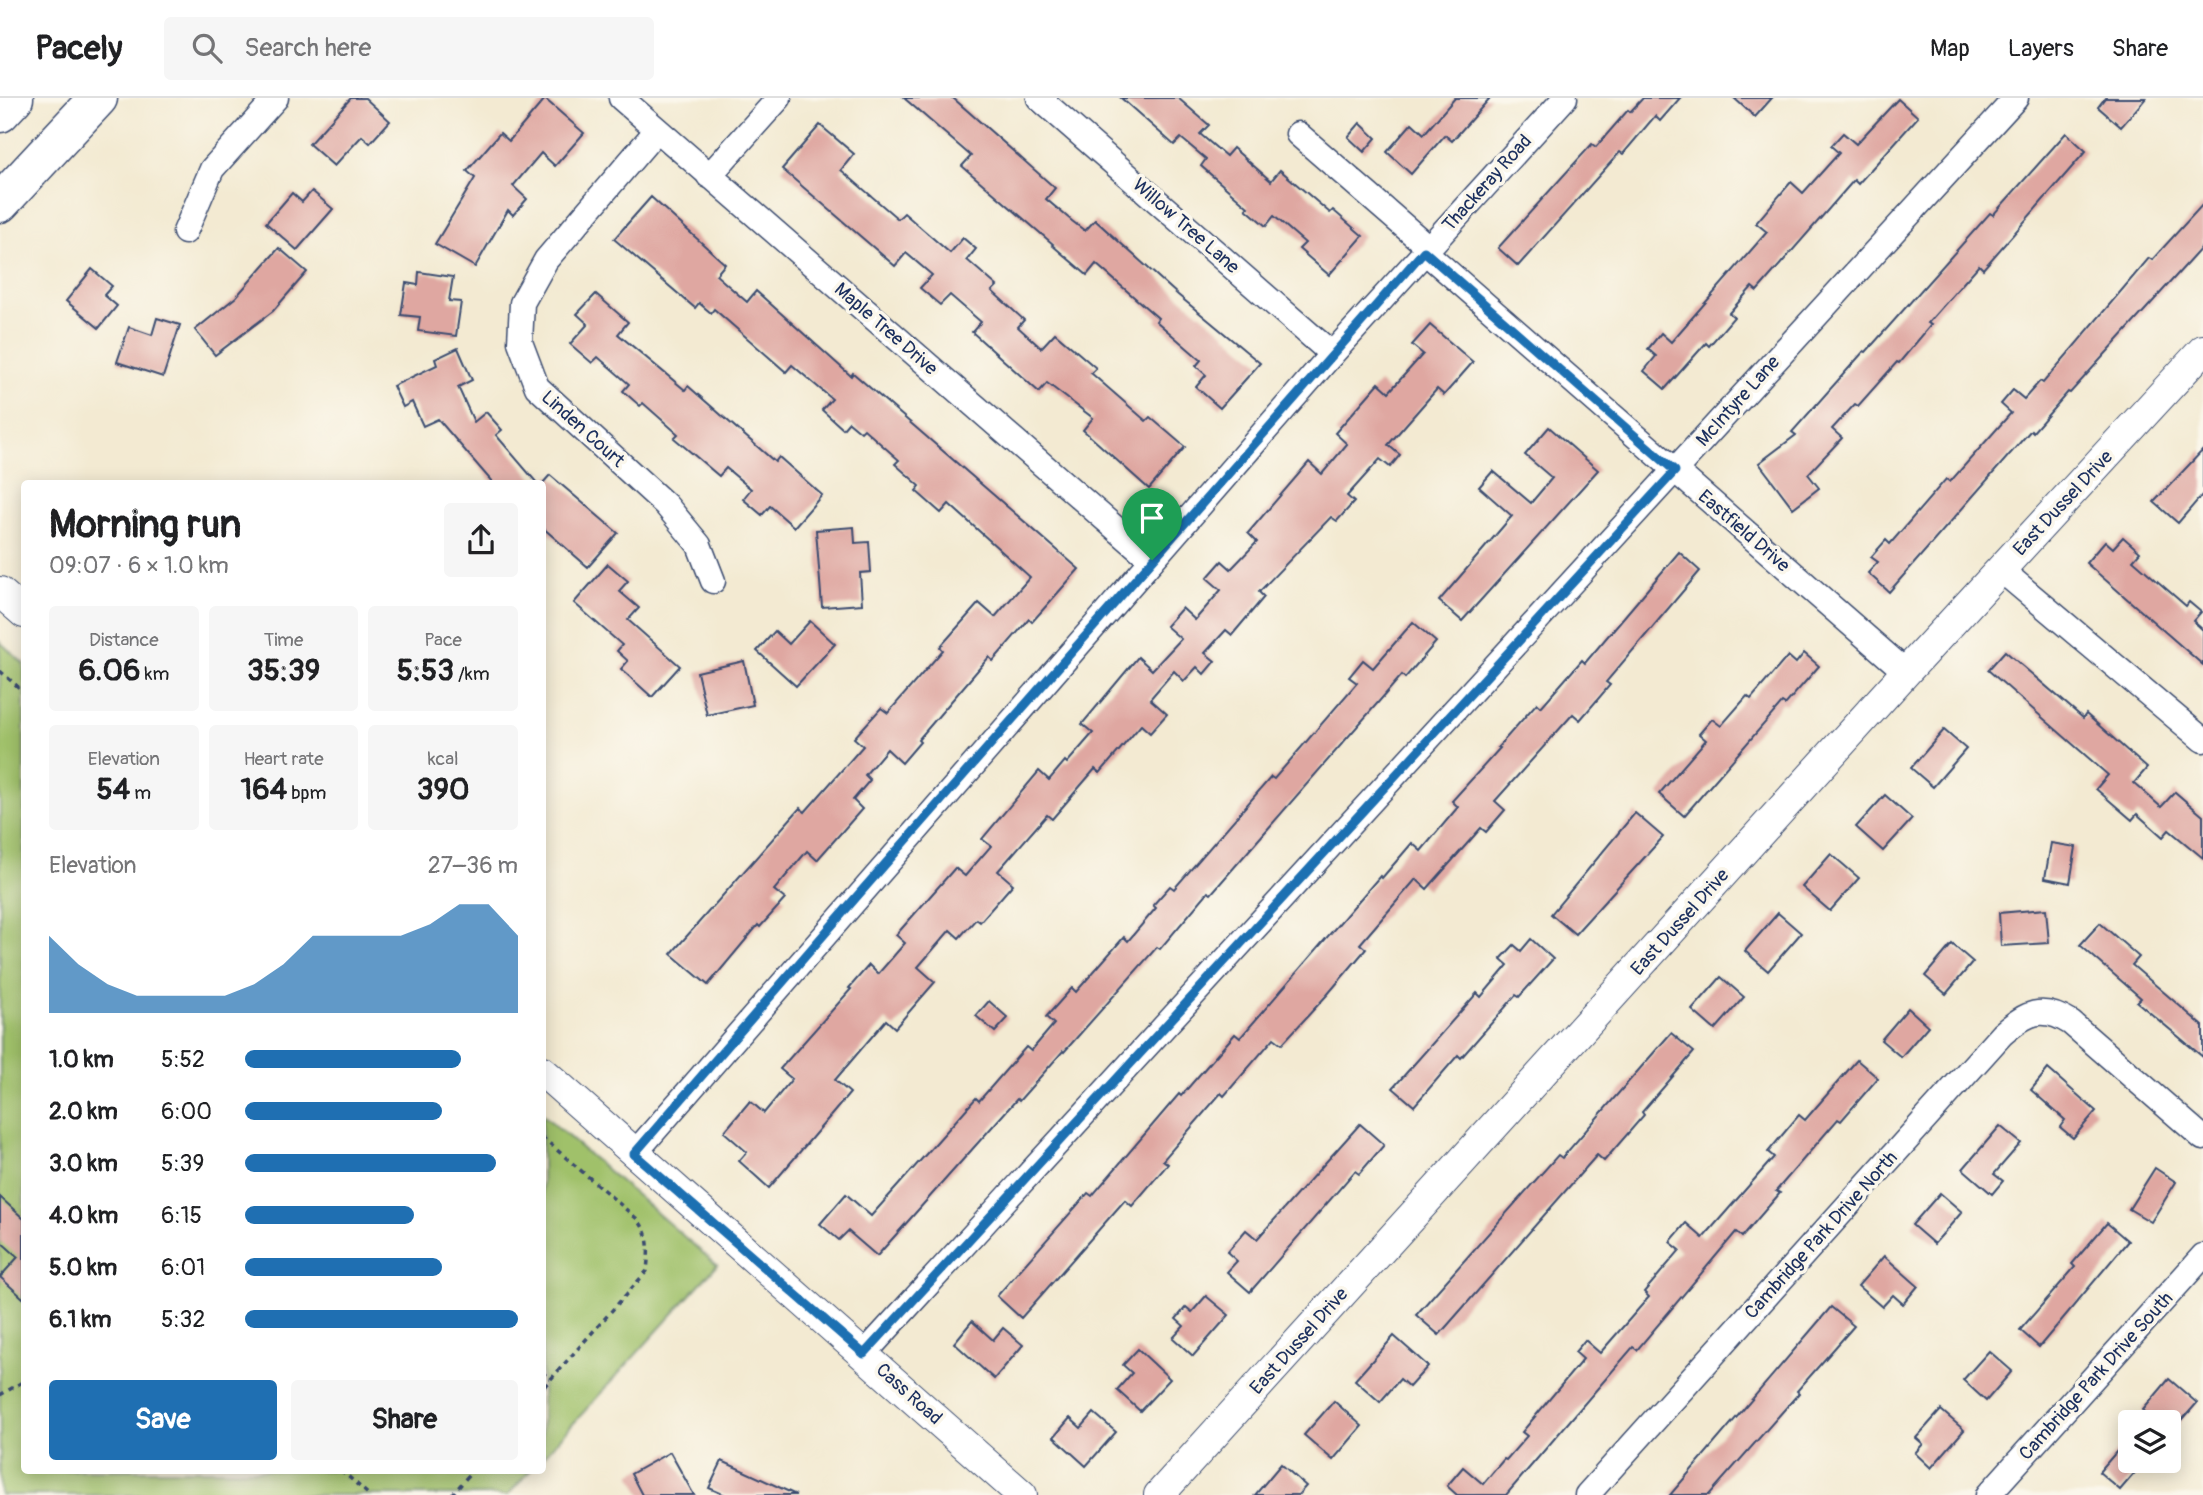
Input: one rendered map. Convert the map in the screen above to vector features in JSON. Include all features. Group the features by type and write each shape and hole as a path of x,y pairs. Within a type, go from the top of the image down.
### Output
{"highway":[{"path":"0,113 14,98"},
{"path":"0,203 98,98"}],"street":[{"path":"185,232 212,169 276,98"},
{"name":"Maple Tree Drive","path":"621,98 1152,560"},
{"path":"709,176 779,98"},
{"name":"Willow Tree Lane","path":"1040,98 1332,354"},
{"name":"Thackeray Road","path":"634,1154 1332,354 1565,98"},
{"name":"McIntyre Lane","path":"864,1354 2016,98"},
{"name":"Linden Court","path":"657,130 546,260 522,303 520,342 537,387 666,505 699,545 713,581"},
{"name":"Eastfield Drive","path":"1298,134 1675,471 1906,672"},
{"name":"East Dussel Drive","path":"1159,1495 1906,672 2203,350"},
{"path":"2001,570 2203,740"},
{"path":"0,592 21,610"},
{"name":"Cambridge Park Drive North","path":"1587,1495 2002,1034 2030,1014 2055,1013 2071,1023 2203,1138"},
{"name":"Cass Road","path":"546,1075 1022,1495"},
{"name":"Cambridge Park Drive South","path":"1988,1495 2203,1256"}],"path":[{"path":"0,671 21,689"},
{"path":"546,1140 636,1218 646,1229 649,1248 646,1271 546,1385"},
{"path":"546,1375 551,1379"},
{"path":"0,1395 21,1383"},
{"path":"345,1474 369,1495"},
{"path":"452,1495 470,1474"}],"green space":[{"path":"0,642 21,661 21,1474 527,1474 508,1495 0,1495"},
{"path":"546,1117 717,1265 546,1454"}],"building":[{"path":"351,98 365,98 390,121 370,143 362,136 334,166 309,144"},
{"path":"904,98 953,98 1055,188 1046,199 1085,231 1095,220 1178,295 1260,363 1220,408 1196,387 1206,375 1196,366 1201,360 1096,264 1087,275 962,166 971,156"},
{"path":"1121,98 1178,98 1209,125 1200,134 1226,156 1233,148 1271,181 1280,170 1330,213 1333,210 1363,236 1329,275 1299,249 1305,243 1274,216 1266,226 1201,166 1206,159 1181,138 1174,145"},
{"path":"1455,98 1490,98 1452,141 1445,135 1411,174 1387,152 1412,123 1424,134"},
{"path":"1643,98 1680,98 1660,121 1655,116 1623,154 1620,152 1518,266 1498,248 1592,144 1596,147 1628,110 1630,112"},
{"path":"1734,98 1772,98 1755,117"},
{"path":"2105,98 2146,98 2121,127 2098,107"},
{"path":"545,99 584,133 555,166 541,153 513,186 527,199 513,215 508,210 475,267 435,244 475,178 467,171 500,133 509,141"},
{"path":"1898,99 1918,117 1858,184 1854,180 1757,291 1752,287 1729,313 1734,317 1709,346 1706,343 1665,389 1644,371 1656,356 1648,349 1661,333 1671,342 1767,232 1756,223 1791,182 1803,193 1839,153 1831,146 1843,133 1856,144"},
{"path":"1360,123 1376,138 1364,152 1348,137"},
{"path":"820,125 854,154 841,170 898,219 904,213 950,253 963,238 976,249 967,260 997,286 992,291 1024,320 1018,327 1041,348 1055,333 1096,368 1091,373 1146,421 1150,417 1185,447 1149,489 1083,430 1093,418 1047,383 1039,392 972,332 981,322 950,295 940,305 920,288 932,275 906,253 895,266 782,169"},
{"path":"2066,133 2086,151 1983,269 1979,265 1928,323 1931,325 1899,363 1897,362 1858,406 1855,404 1832,429 1842,438 1808,474 1819,488 1793,508 1759,463 1796,435 1792,432 1864,351 1866,352 1990,213 1993,215"},
{"path":"312,191 333,209 297,250 266,223 292,193 302,202"},
{"path":"651,197 725,264 716,275 747,302 756,291 851,376 853,373 1079,569 1032,622 1029,619 993,661 989,657 918,740 920,742 902,763 887,749 865,775 870,780 853,800 862,809 817,860 807,851 774,890 785,899 760,927 758,925 708,985 671,954 800,808 805,812 863,746 854,738 881,708 888,713 943,650 940,647 979,603 995,617 1030,577 949,504 941,513 916,491 920,486 895,464 899,460 864,429 861,432 849,422 843,429 822,410 832,399 792,365 786,372 714,309 711,313 699,303 695,308 614,239"},
{"path":"2203,204 2203,246 2070,393 2068,392 2033,432 2031,430 1889,592 1868,573 1878,562 1871,557 1886,540 1890,544 1946,479 1950,482 2011,413 2001,404 2013,390 2024,399 2040,381 2043,383 2149,258 2152,260"},
{"path":"279,248 307,272 273,311 215,355 195,330 236,297"},
{"path":"92,269 112,286 104,295 117,306 99,328 66,301"},
{"path":"419,272 453,277 449,301 461,302 456,336 418,331 420,317 401,315 406,283 418,285"},
{"path":"596,294 628,322 618,334 685,390 688,386 775,462 779,457 822,495 794,527 770,506 762,515 743,499 751,489 726,468 719,476 674,438 678,434 643,403 640,406 623,391 629,384 598,357 592,363 570,344 588,324 577,314"},
{"path":"157,318 180,325 163,377 117,362 129,327 152,335"},
{"path":"1430,325 1473,362 1444,395 1437,389 1388,445 1400,455 1390,467 1380,459 1347,496 1354,502 1337,521 1331,517 1259,592 1264,597 1232,635 1226,630 1205,653 1215,661 1204,674 1197,667 1184,681 1174,671 1150,699 1167,714 1150,733 1141,725 1100,773 1095,769 1052,819 1047,815 998,871 1013,884 980,922 976,919 959,938 950,930 918,967 935,982 895,1028 886,1020 835,1080 850,1093 769,1188 739,1161 747,1152 724,1132 750,1101 764,1113 792,1079 780,1069 869,965 878,974 905,943 896,935 955,868 965,876 991,846 982,839 1039,771 1049,780 1065,761 1067,763 1093,733 1082,724 1138,657 1152,670 1181,639 1166,626 1182,608 1195,620 1221,590 1207,578 1222,561 1231,569 1257,542 1248,533 1309,462 1322,474 1347,444 1335,433 1379,383 1389,392 1423,354 1412,345"},
{"path":"458,348 472,380 458,387 474,422 486,412 502,430 496,435 534,480 490,480 438,419 423,426 412,402 403,407 393,386 437,365 435,359"},
{"path":"1549,427 1598,470 1462,621 1439,601 1512,516 1479,487 1493,471 1531,503 1552,478 1525,455"},
{"path":"2203,450 2203,494 2178,523 2154,502"},
{"path":"550,475 618,533 588,567 546,530 546,480"},
{"path":"854,527 855,543 869,542 871,572 860,573 862,604 822,607 816,530"},
{"path":"2123,537 2140,552 2133,560 2186,606 2189,602 2201,612 2193,621 2203,630 2203,665 2086,563 2105,541 2113,548"},
{"path":"1679,552 1700,571 1606,682 1610,685 1580,720 1573,714 1495,801 1505,810 1486,832 1481,828 1427,889 1416,879 1360,944 1366,949 1327,995 1282,1044 1274,1038 1224,1096 1221,1093 1163,1160 1168,1164 1132,1206 1125,1200 1021,1318 997,1296 1088,1193 1092,1196 1179,1094 1181,1096 1235,1034 1240,1038 1380,876 1382,878 1412,843 1421,851 1458,807 1452,801 1500,748 1498,747 1537,703 1541,707 1582,660 1585,663"},
{"path":"608,564 628,581 619,591 639,608 628,620 680,666 652,697 621,669 628,661 617,651 622,645 574,603"},
{"path":"810,621 835,644 796,686 757,651 775,631 789,644"},
{"path":"1413,622 1436,642 1405,678 1402,675 1211,894 1208,892 1160,949 1157,947 877,1256 848,1231 839,1240 820,1224 846,1194 871,1216 976,1098 979,1101 1026,1047 1031,1051 1054,1024 1046,1017 1072,988 1076,992 1124,937 1128,941 1156,908 1153,905 1170,886 1174,889 1271,777 1274,779 1357,683 1349,677 1363,660 1373,668"},
{"path":"2005,651 2083,718 2086,714 2147,768 2134,783 2161,807 2175,792 2203,816 2203,858 2169,830 2163,837 2137,814 2132,820 2096,789 2108,775 1988,670"},
{"path":"1804,653 1819,666 1785,705 1782,703 1684,816 1659,794 1706,740 1699,734 1712,719 1721,726 1747,696 1751,699 1788,656 1796,663"},
{"path":"744,661 753,705 707,715 697,672"},
{"path":"1944,730 1966,749 1933,787 1911,768"},
{"path":"1885,795 1912,819 1883,851 1856,827"},
{"path":"1635,813 1663,837 1575,934 1551,914"},
{"path":"2051,843 2076,847 2070,883 2045,878"},
{"path":"1831,854 1859,878 1830,911 1802,887"},
{"path":"2046,909 2049,943 2001,946 1999,913"},
{"path":"1778,913 1801,933 1768,971 1745,951"},
{"path":"2100,923 2139,957 2132,965 2203,1026 2203,1057 2137,1002 2141,998 2080,945"},
{"path":"1531,939 1553,959 1519,997 1516,995 1461,1058 1458,1055 1414,1106 1393,1088 1477,993 1481,997 1508,965 1501,959 1514,945 1521,951"},
{"path":"1952,944 1973,962 1946,994 1925,976"},
{"path":"1721,977 1744,997 1715,1030 1692,1010"},
{"path":"989,1001 1008,1018 995,1032 976,1016"},
{"path":"1908,1008 1928,1026 1901,1057 1881,1040"},
{"path":"1671,1033 1694,1052 1604,1161 1597,1155 1439,1335 1416,1315 1558,1155 1562,1158"},
{"path":"1857,1060 1878,1078 1841,1121 1838,1119 1776,1191 1780,1193 1742,1237 1736,1232 1637,1350 1633,1347 1506,1495 1457,1495 1447,1486 1463,1467 1483,1484 1527,1436 1522,1432 1583,1359 1575,1352 1585,1340 1600,1353 1649,1297 1644,1292 1680,1250 1670,1242 1686,1223 1703,1238 1774,1157 1768,1152 1799,1115 1805,1120"},
{"path":"2048,1069 2096,1111 2073,1138 2060,1127 2065,1120 2031,1090"},
{"path":"1360,1124 1384,1145 1359,1174 1355,1171 1250,1292 1227,1272 1237,1261 1227,1252 1246,1230 1257,1239"},
{"path":"2000,1126 2021,1143 1994,1174 2003,1181 1992,1194 1963,1169"},
{"path":"2155,1168 2176,1182 2151,1222 2129,1209"},
{"path":"1940,1193 1962,1212 1934,1244 1912,1225"},
{"path":"0,1197 21,1216 21,1296 0,1277 18,1257 0,1241"},
{"path":"2107,1223 2128,1241 2039,1347 2020,1330 2075,1267 2072,1264"},
{"path":"1884,1256 1918,1286 1903,1304 1893,1295 1882,1307 1858,1286"},
{"path":"1206,1296 1229,1315 1193,1356 1173,1338 1184,1326 1176,1319 1186,1307 1192,1312"},
{"path":"1831,1307 1854,1326 1797,1391 1799,1393 1709,1495 1670,1495"},
{"path":"972,1321 993,1340 1003,1328 1023,1345 994,1379 954,1343"},
{"path":"1394,1336 1428,1366 1409,1387 1400,1379 1380,1402 1355,1380"},
{"path":"1138,1349 1170,1379 1140,1411 1117,1390 1132,1373 1123,1365"},
{"path":"1989,1351 2012,1371 1986,1401 1963,1380"},
{"path":"2169,1379 2197,1403 2181,1421 2181,1410 2143,1410"},
{"path":"1334,1401 1362,1426 1333,1460 1304,1435"},
{"path":"1941,1410 1964,1430 1931,1468 1915,1453 1923,1444 1916,1438"},
{"path":"1094,1413 1116,1432 1086,1466 1054,1437 1070,1418 1081,1428"},
{"path":"2118,1450 2118,1473 2135,1473 2120,1490 2099,1472"},
{"path":"670,1452 694,1495 642,1495 631,1474"},
{"path":"722,1461 796,1495 725,1495 709,1488"},
{"path":"1281,1464 1306,1486 1298,1495 1255,1495"}],"route":[{"path":"1424,251 1675,471 864,1354 634,1154 1152,560 1424,251"}]}
